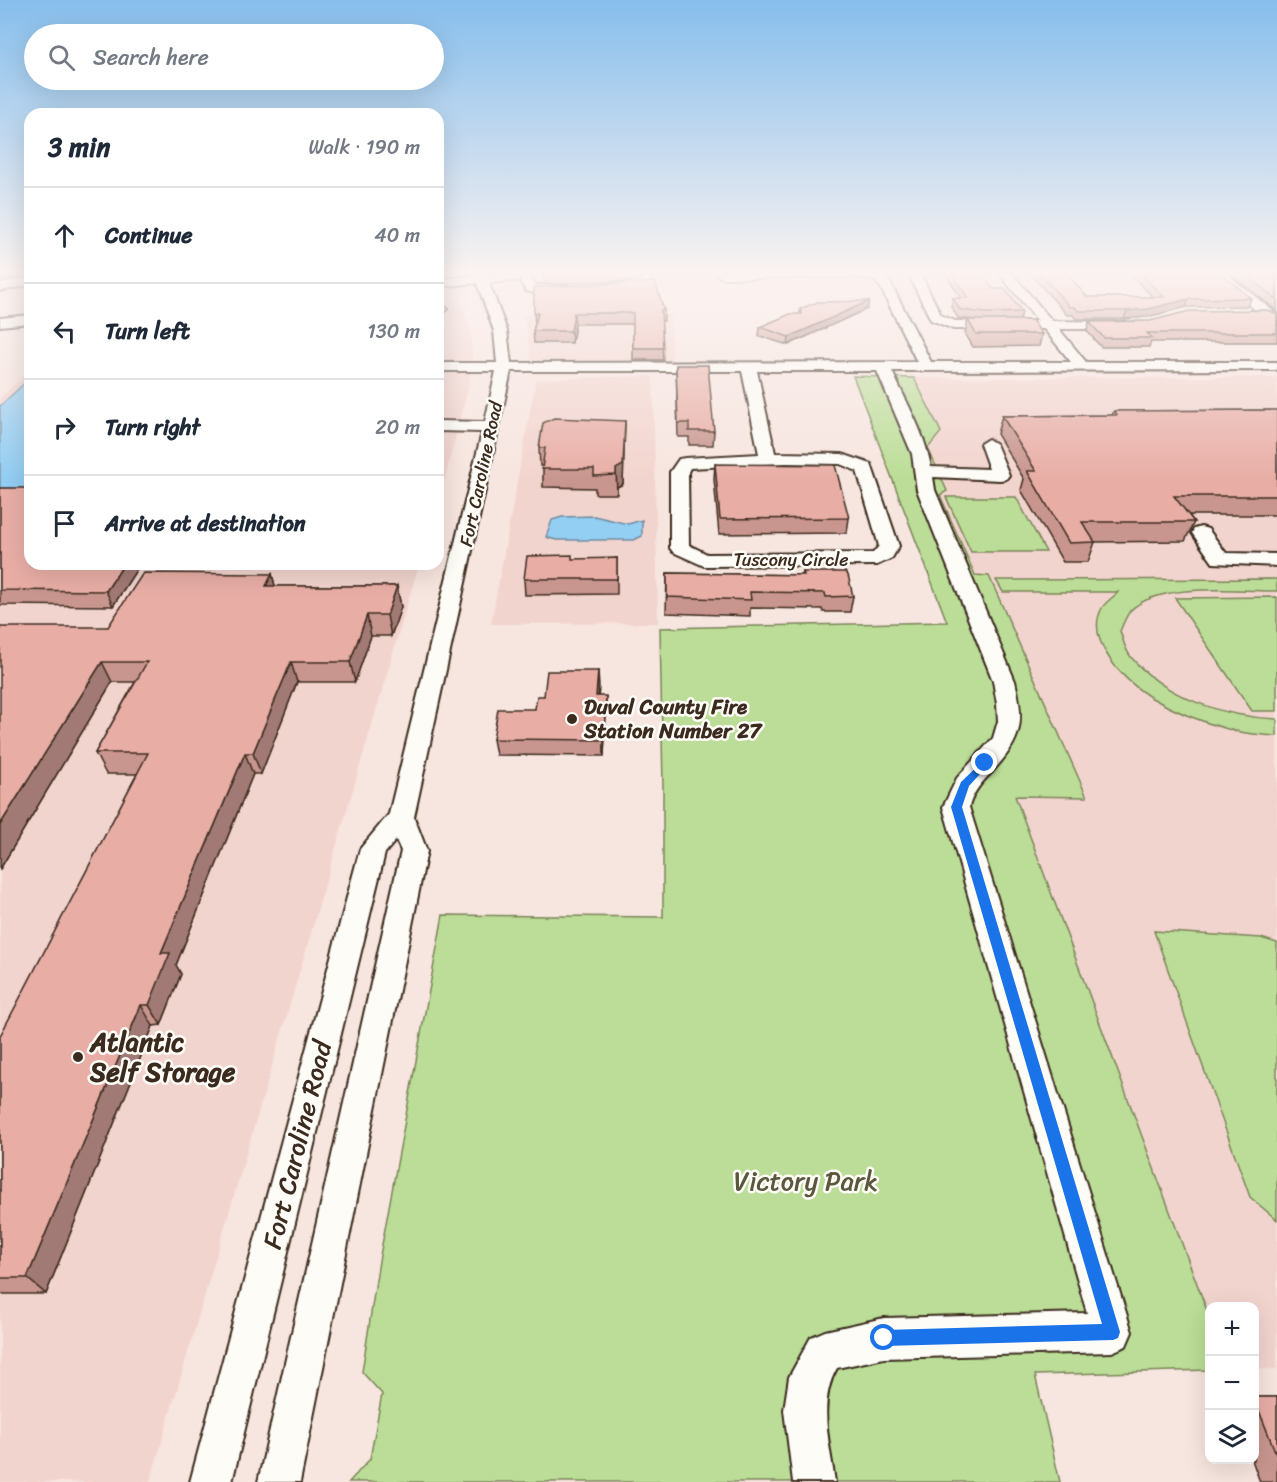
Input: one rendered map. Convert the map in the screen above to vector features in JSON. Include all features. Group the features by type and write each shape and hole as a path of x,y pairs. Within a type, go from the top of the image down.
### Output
{"street":[{"name":"Fort Caroline Road","path":"212,1482 373,849 401,817 492,427 504,368 500,340"},
{"path":"913,340 927,368"},
{"path":"1059,340 1083,367"},
{"path":"444,367 1277,366"},
{"path":"749,368 768,458"},
{"path":"814,1482 805,1410 809,1377 825,1351 884,1338 1113,1332 956,807 965,784 1003,744 1009,726 1010,709 1004,681 926,490 925,472 909,425 883,368"},
{"path":"444,430 492,427"},
{"path":"925,472 1000,475 988,444"},
{"name":"Tuscony Circle","path":"768,458 842,459 865,468 889,546 885,554 877,560 704,560 680,548 678,472 685,464 768,458"},
{"path":"1200,533 1220,559 1277,560"},
{"path":"279,1482 414,851 401,817"}],"shaded area":[{"path":"444,340 471,340 472,357 469,385 444,482"},
{"path":"528,340 671,340 672,360 531,360"},
{"path":"24,376 24,570 417,570 150,1482 0,1482 0,398"},
{"path":"653,376 658,623 491,624 536,379"},
{"path":"1277,377 1277,1369 1259,1369 1259,1302 1205,1302 1205,1305 1015,796 1087,796 989,576 975,576 940,495 947,491 928,447 941,432 914,378"}],"green space":[{"name":"Victory Park","path":"853,376 914,378 941,432 928,448 947,491 940,495 975,575 989,576 1087,797 1015,796 1205,1305 1205,1370 1035,1375 1060,1482 349,1482 370,1459 382,1394 362,1372 379,1261 443,915 663,917 660,628 947,622"},
{"path":"946,497 1016,497 1046,552 971,552"},
{"path":"1277,579 1277,591 1200,590 1160,595 1144,601 1131,610 1120,631 1131,657 1161,684 1197,703 1237,714 1277,719 1277,736 1237,731 1200,720 1159,702 1129,681 1110,659 1102,646 1098,633 1098,620 1102,608 1118,592 1003,592 996,580"},
{"path":"1277,597 1277,711 1252,711 1175,598"},
{"path":"1154,931 1261,938 1277,943 1277,1220 1250,1197"}],"water":[{"path":"24,384 24,489 0,488 0,406"},
{"path":"594,516 628,524 642,520 642,536 634,540 556,540 546,537 552,520 562,517"}],"building":[{"path":"633,340 663,340 663,348 633,348"},
{"path":"676,365 708,365 714,431 689,431 689,423 678,423"},
{"path":"1277,410 1277,496 1174,496 1194,522 1082,522 1095,542 1069,543 1027,471 1036,471 1002,416 1117,415 1114,411"},
{"path":"554,418 625,421 623,465 616,469 616,475 594,476 594,469 542,469 545,448 539,448 543,423"},
{"path":"715,464 835,465 849,518 720,519"},
{"path":"0,488 24,488 24,570 120,570 106,591 0,590"},
{"path":"572,555 572,559 617,558 617,579 524,579 527,556"},
{"path":"803,572 845,572 848,575 853,596 826,597 825,593 750,592 751,600 667,597 667,573 804,575"},
{"path":"143,573 272,574 266,586 397,586 387,615 367,615 350,662 291,662 253,753 245,753 161,953 170,953 149,1005 141,1005 27,1278 0,1278 0,1036 148,753 95,753 147,662 102,662 0,825 0,627 108,627"},
{"name":"Duval County Fire Station Number 27","path":"547,671 598,671 596,696 606,696 604,740 493,739 498,709 535,709 537,696 544,696"},
{"path":"1259,1397 1277,1397 1277,1456 1259,1411"}],"place":[{"name":"Duval County Fire Station Number 27","path":"572,719"},
{"name":"Atlantic Self Storage","path":"78,1057"}],"route":[{"path":"884,1338 1113,1332 956,807 965,784 985,763"}]}
